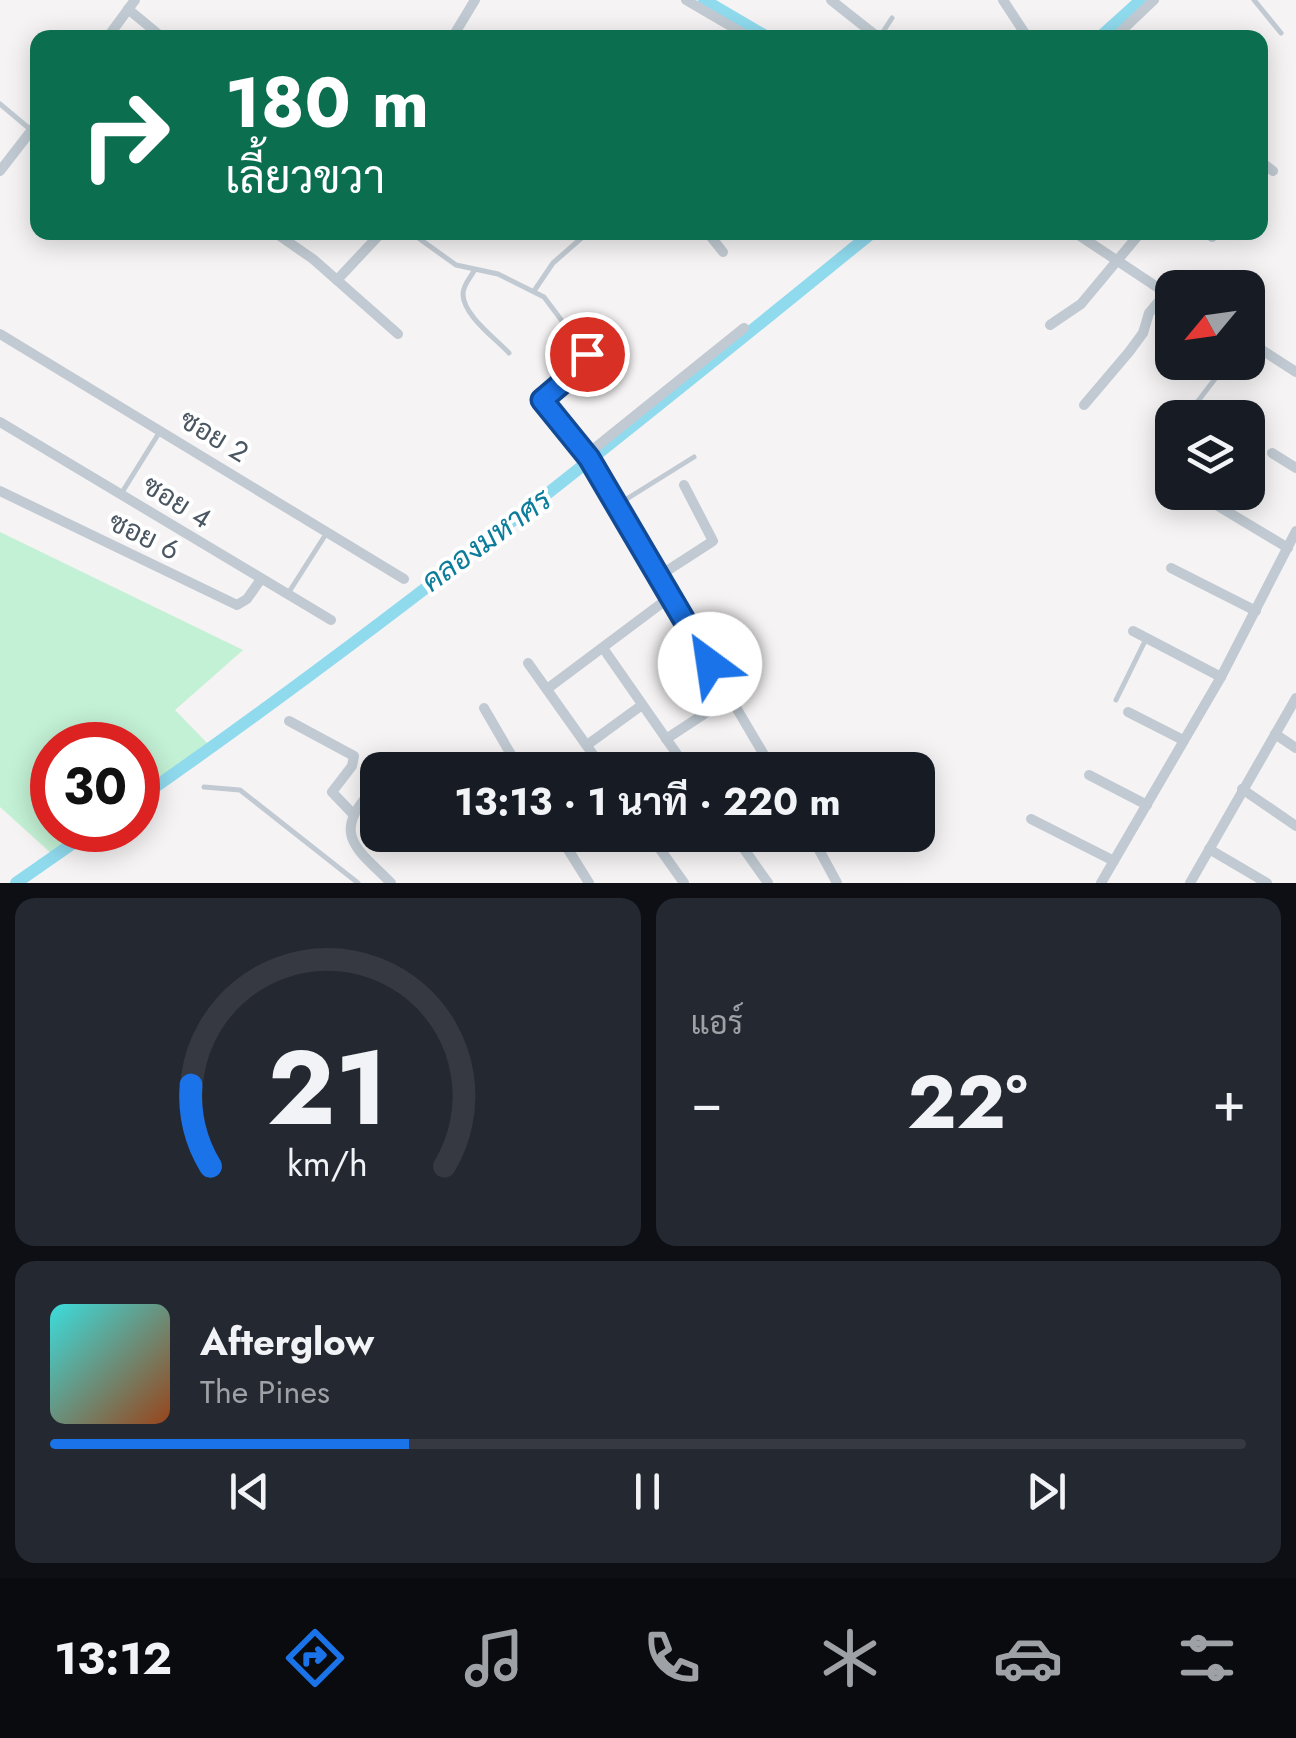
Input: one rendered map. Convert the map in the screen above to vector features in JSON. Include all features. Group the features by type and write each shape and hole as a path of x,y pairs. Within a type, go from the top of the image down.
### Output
{"street":[{"path":"457,30 475,0"},
{"path":"686,0 737,30"},
{"path":"831,0 869,30"},
{"path":"1003,0 1023,30"},
{"path":"1122,30 1154,0"},
{"path":"113,30 131,5 155,30"},
{"path":"0,171 30,131"},
{"path":"1268,167 1274,171"},
{"path":"284,240 398,334"},
{"path":"337,280 374,240"},
{"path":"713,240 723,252"},
{"path":"1088,240 1155,284"},
{"path":"1050,325 1081,304 1134,240"},
{"path":"1084,405 1143,333 1149,313 1155,308"},
{"path":"744,328 587,457 762,752"},
{"name":"ซอย 2","path":"0,334 404,579"},
{"path":"1265,352 1296,372"},
{"name":"ซอย 4","path":"0,422 331,620"},
{"path":"1272,453 1296,468"},
{"path":"659,576 713,541 684,485"},
{"name":"ซอย 6","path":"0,491 238,605 261,579"},
{"path":"1225,510 1288,548"},
{"path":"1102,883 1221,677 1296,531"},
{"path":"1171,568 1256,611"},
{"path":"547,689 670,597"},
{"path":"1133,631 1221,677"},
{"path":"602,648 675,752"},
{"path":"528,663 591,752"},
{"path":"666,740 730,697"},
{"path":"1190,883 1296,698"},
{"path":"587,746 642,705"},
{"path":"484,708 510,752"},
{"path":"1128,712 1183,740"},
{"path":"289,720 354,756 352,766 332,792 352,812"},
{"path":"1275,734 1296,748"},
{"path":"1088,775 1147,805"},
{"path":"1242,789 1296,826"},
{"path":"360,804 352,812 352,836 362,854 391,883"},
{"path":"1031,819 1114,861"},
{"path":"1209,849 1267,883"},
{"path":"570,852 589,883"},
{"path":"662,852 684,883"},
{"path":"746,852 768,883"},
{"path":"820,852 837,883"}],"lane":[{"path":"1254,0 1281,33"},
{"path":"884,30 892,18"},
{"path":"0,104 30,123"},
{"path":"420,240 445,259 498,274 534,291 562,318 588,361 542,400 587,457"},
{"path":"534,291 552,263 579,240"},
{"path":"474,270 462,298 481,325 509,352"},
{"path":"1199,400 1214,380"},
{"path":"120,494 161,431"},
{"path":"616,505 694,457"},
{"path":"288,595 327,531"},
{"path":"1116,700 1146,638"},
{"path":"204,787 240,790 358,883"}],"green space":[{"path":"0,532 243,650 175,710 208,744 160,778 160,722 30,722 30,834 0,807"}],"waterway":[{"path":"704,0 755,30"},
{"name":"คลองมหาศร","path":"1108,30 1141,0"},
{"name":"คลองมหาศร","path":"160,783 419,593 863,240"},
{"name":"คลองมหาศร","path":"16,883 60,852"}],"route":[{"path":"587,354 588,361 542,400 589,458 710,664"}]}
